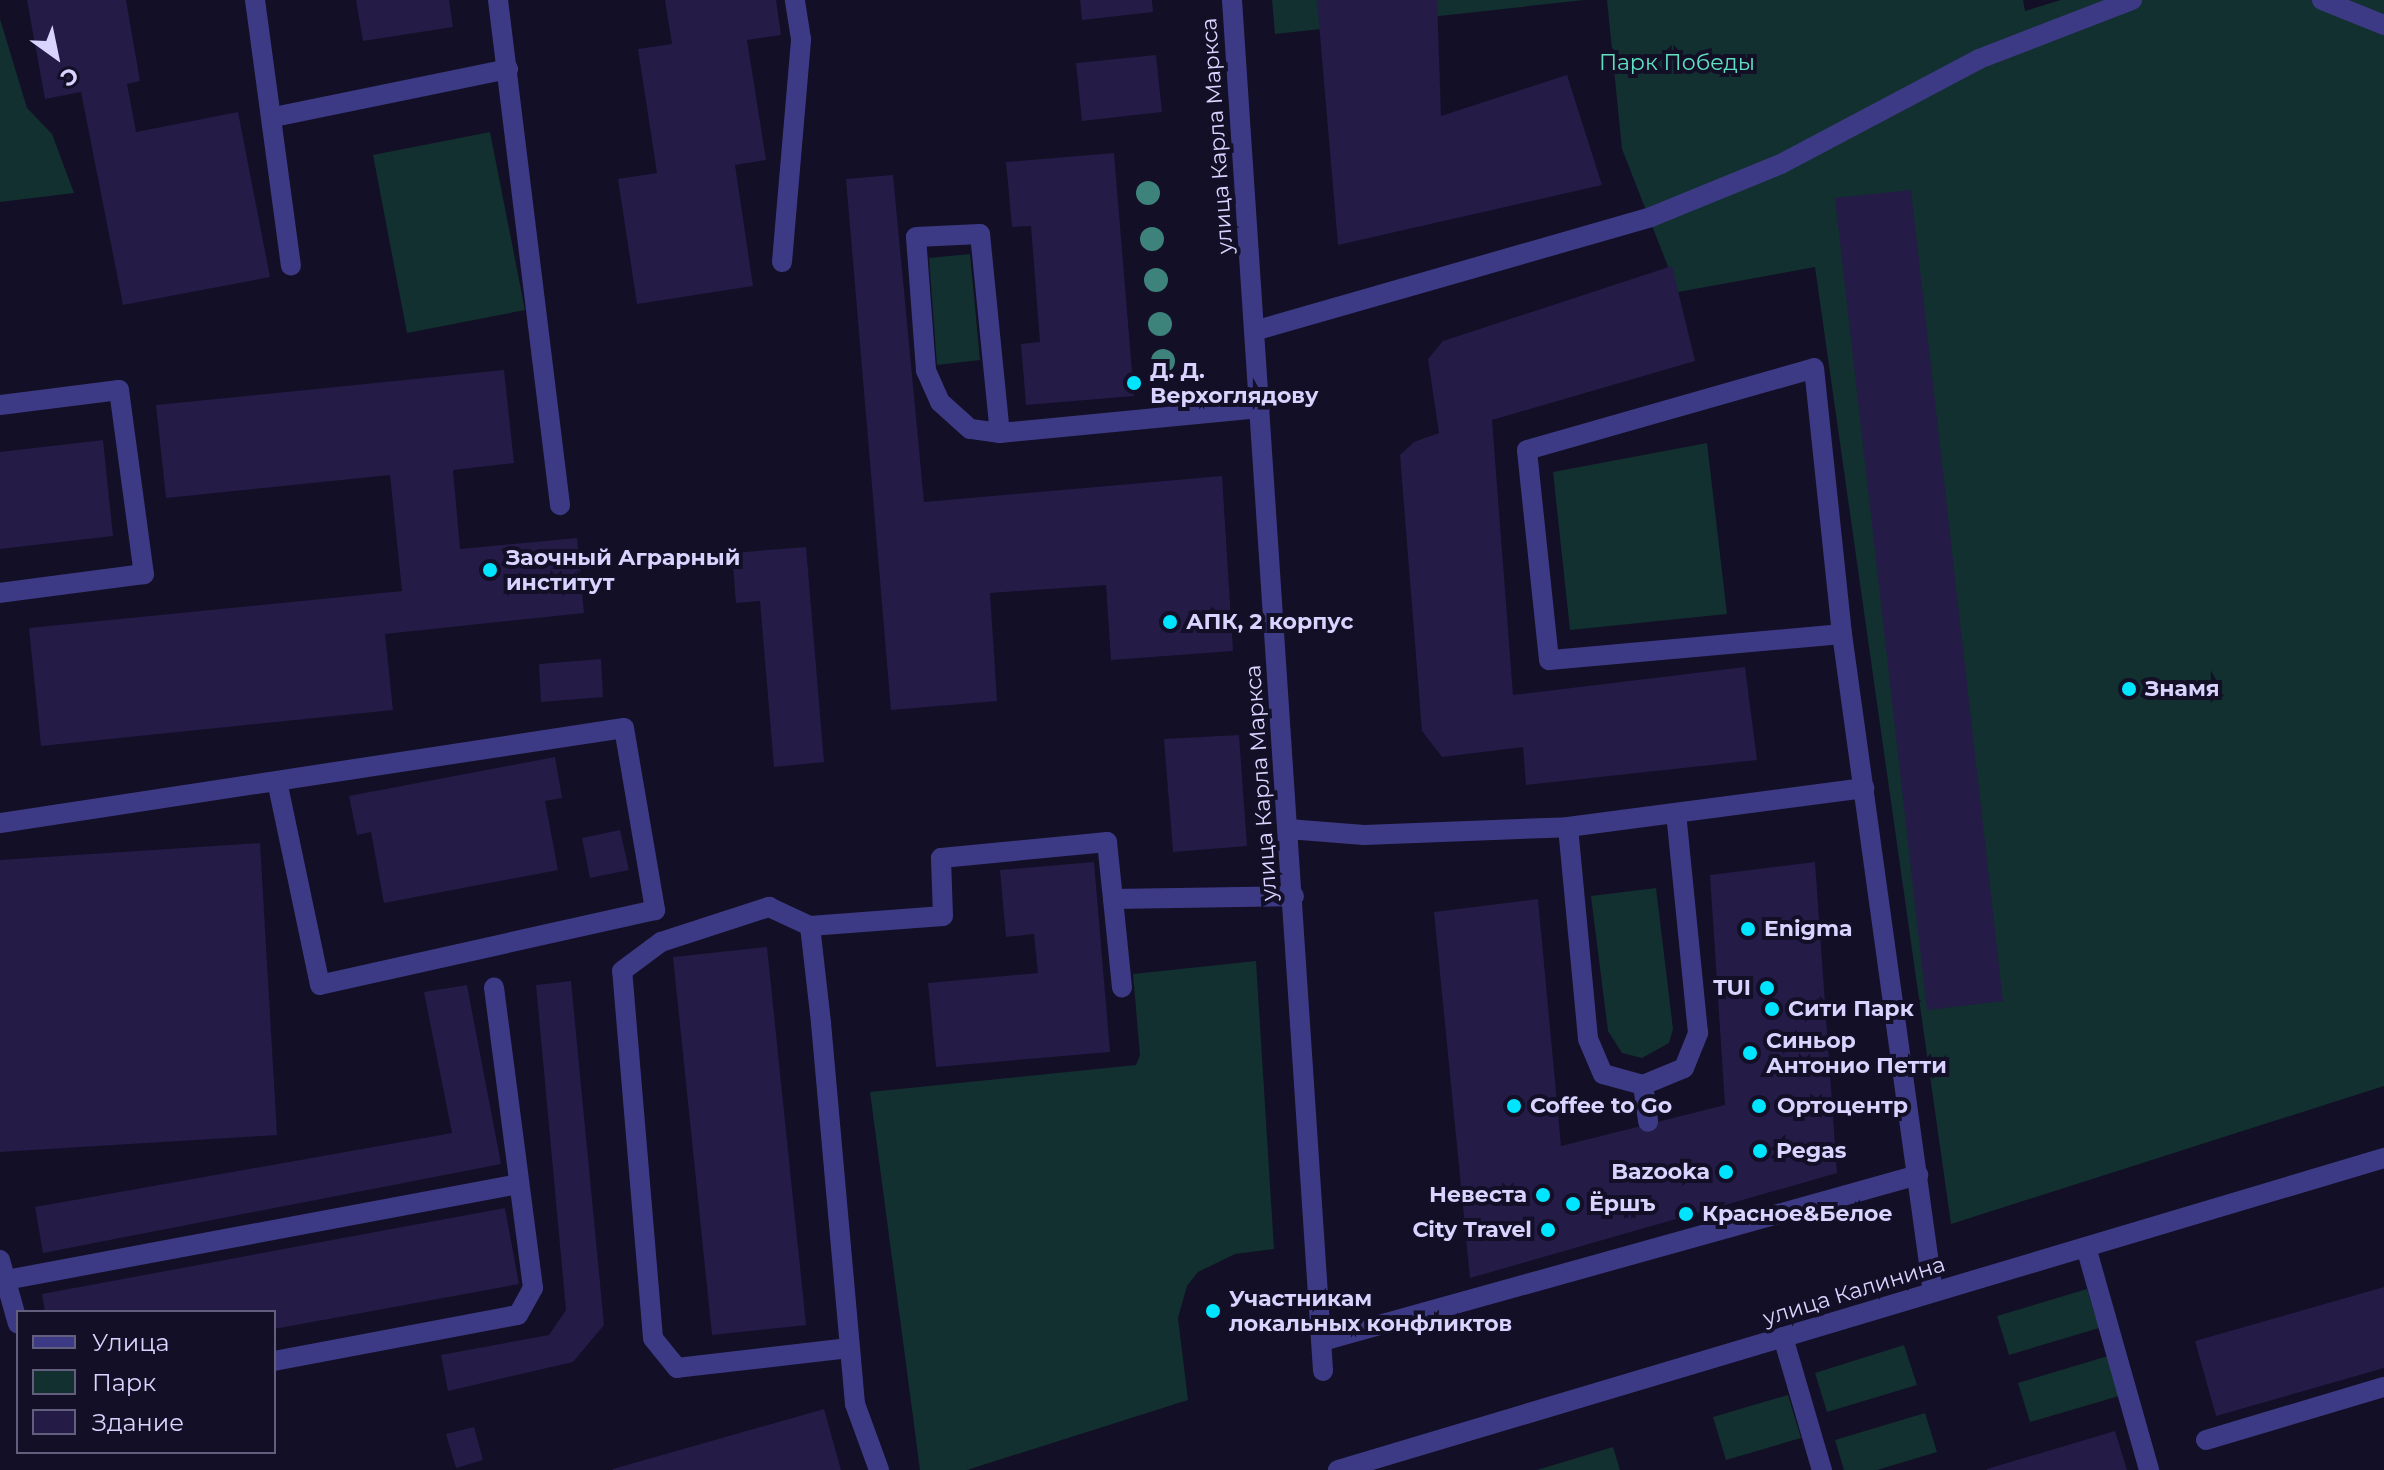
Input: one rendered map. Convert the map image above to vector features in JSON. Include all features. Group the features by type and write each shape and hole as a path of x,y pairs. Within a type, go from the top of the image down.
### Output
{"street":[{"path":"255,0 274,117 291,266"},
{"path":"498,0 560,505"},
{"path":"782,262 801,39 795,0"},
{"name":"улица Карла Маркса","path":"1232,0 1294,896 1323,1371"},
{"path":"1254,331 1651,217 1781,164 1979,59 2132,0"},
{"path":"2322,0 2384,25"},
{"path":"274,117 508,69"},
{"path":"1000,433 980,234 916,237 926,370 935,391 970,429 1000,433 1260,408"},
{"path":"1842,634 1549,660 1527,450 1814,368 1842,634 1933,1292"},
{"path":"0,405 119,390 144,574 0,593"},
{"path":"0,823 624,728 655,910 320,985 277,781"},
{"path":"1288,829 1364,835 1568,827 1864,788"},
{"path":"1568,827 1588,1039 1603,1074 1643,1085 1684,1068 1698,1033 1676,813"},
{"path":"849,1348 677,1368 653,1338 622,971 661,942 769,907 810,926 943,916 941,858 1107,842 1122,988"},
{"path":"1113,899 1294,896"},
{"path":"810,926 855,1404 879,1470"},
{"path":"276,1361 518,1315 533,1288 494,988"},
{"path":"1643,1085 1648,1122"},
{"name":"улица Калинина","path":"1338,1470 2384,1158"},
{"path":"1322,1341 1918,1175"},
{"path":"6,1280 519,1184"},
{"path":"1660,1224 1662,1245"},
{"path":"2086,1247 2149,1470"},
{"path":"0,1260 16,1317"},
{"path":"1783,1337 1822,1470"},
{"path":"2206,1440 2384,1387"}],"green space":[{"name":"Парк Победы","path":"1272,0 1584,0 1275,34"},
{"name":"Знамя","path":"1607,0 2023,0 2025,11 2061,0 2384,0 2384,1086 1951,1224 1815,267 1678,292 1622,149"},
{"path":"0,19 27,108 52,134 74,193 0,202"},
{"path":"490,132 525,310 407,333 373,155"},
{"path":"970,254 980,360 937,365 929,258"},
{"path":"1707,443 1727,614 1570,630 1553,472"},
{"path":"1656,888 1673,1029 1669,1043 1642,1058 1622,1053 1608,1031 1591,896"},
{"path":"1256,961 1274,1249 1235,1254 1198,1272 1187,1286 1178,1318 1188,1400 967,1470 920,1470 870,1092 1136,1065 1140,1055 1133,974"},
{"path":"2087,1289 2099,1328 2009,1355 1997,1316"},
{"path":"1904,1345 1917,1385 1827,1412 1815,1373"},
{"path":"2108,1356 2119,1396 2030,1422 2018,1383"},
{"path":"1788,1395 1801,1438 1726,1460 1713,1417"},
{"path":"1925,1413 1937,1452 1877,1470 1844,1470 1835,1440"},
{"path":"1613,1447 1620,1470 1537,1470"}],"building":[{"path":"27,0 126,0 140,81 127,84 136,132 238,112 270,277 123,305 81,92 45,99"},
{"path":"356,0 449,0 453,27 363,41"},
{"path":"665,0 776,0 781,35 747,40 766,160 735,165 753,286 637,304 618,179 657,173 638,49 672,44"},
{"path":"1080,0 1152,0 1153,12 1082,20"},
{"path":"1317,0 1437,0 1441,116 1567,75 1602,185 1338,245"},
{"path":"1156,55 1162,112 1082,121 1076,63"},
{"path":"1114,153 1134,396 1026,405 1021,344 1040,342 1031,226 1012,227 1006,162"},
{"name":"АПК, 2 корпус","path":"893,175 924,502 1222,476 1233,651 1111,660 1106,585 990,593 997,701 891,710 846,179"},
{"path":"1911,190 2003,1001 1927,1010 1835,198"},
{"path":"1672,266 1695,361 1492,420 1513,695 1745,667 1757,760 1526,785 1523,747 1442,757 1422,731 1400,455 1414,442 1439,433 1428,359 1443,341"},
{"name":"Заочный Аграрный институт","path":"504,370 514,463 453,470 460,549 577,538 584,613 385,634 393,710 41,746 29,628 402,591 390,475 166,498 156,405"},
{"path":"103,440 113,536 0,549 0,452"},
{"path":"806,547 824,762 774,767 760,601 736,603 732,553"},
{"path":"601,659 603,697 541,702 539,664"},
{"path":"1239,735 1247,846 1173,852 1164,739"},
{"path":"555,757 562,798 545,801 558,870 384,903 371,832 357,835 349,796"},
{"path":"620,830 629,870 590,878 582,838"},
{"path":"260,843 277,1135 0,1152 0,860"},
{"path":"1094,862 1110,1052 936,1067 928,983 1038,973 1034,934 1006,937 1000,870"},
{"name":"Сити Парк","path":"1815,862 1837,1173 1470,1278 1434,912 1538,899 1561,1146 1725,1105 1710,875"},
{"path":"767,947 806,1325 712,1335 673,957"},
{"path":"571,981 604,1325 573,1362 448,1391 441,1355 549,1335 566,1310 536,985"},
{"path":"467,985 501,1164 43,1253 35,1207 452,1133 424,992"},
{"path":"505,1208 519,1284 276,1329 276,1310 45,1310 42,1294"},
{"path":"2384,1287 2384,1368 2216,1416 2195,1341"},
{"path":"824,1409 841,1470 613,1470 613,1469"},
{"path":"474,1427 483,1460 456,1468 446,1434"},
{"path":"2115,1431 2127,1470 1987,1470 1987,1469"}],"place":[{"name":"Д. Д. Верхоглядову","path":"1134,383"},
{"name":"Заочный Аграрный институт","path":"490,570"},
{"name":"АПК, 2 корпус","path":"1170,622"},
{"name":"Знамя","path":"2129,689"},
{"name":"Enigma","path":"1748,929"},
{"name":"TUI","path":"1767,988"},
{"name":"Сити Парк","path":"1772,1009"},
{"name":"Синьор Антонио Петти","path":"1750,1053"},
{"name":"Coffee to Go","path":"1514,1106"},
{"name":"Ортоцентр","path":"1759,1106"},
{"name":"Pegas","path":"1760,1151"},
{"name":"Bazooka","path":"1726,1172"},
{"name":"Невеста","path":"1543,1195"},
{"name":"Ёршъ","path":"1573,1204"},
{"name":"Красное&Белое","path":"1686,1214"},
{"name":"City Travel","path":"1548,1230"},
{"name":"Участникам локальных конфликтов","path":"1213,1311"}]}
